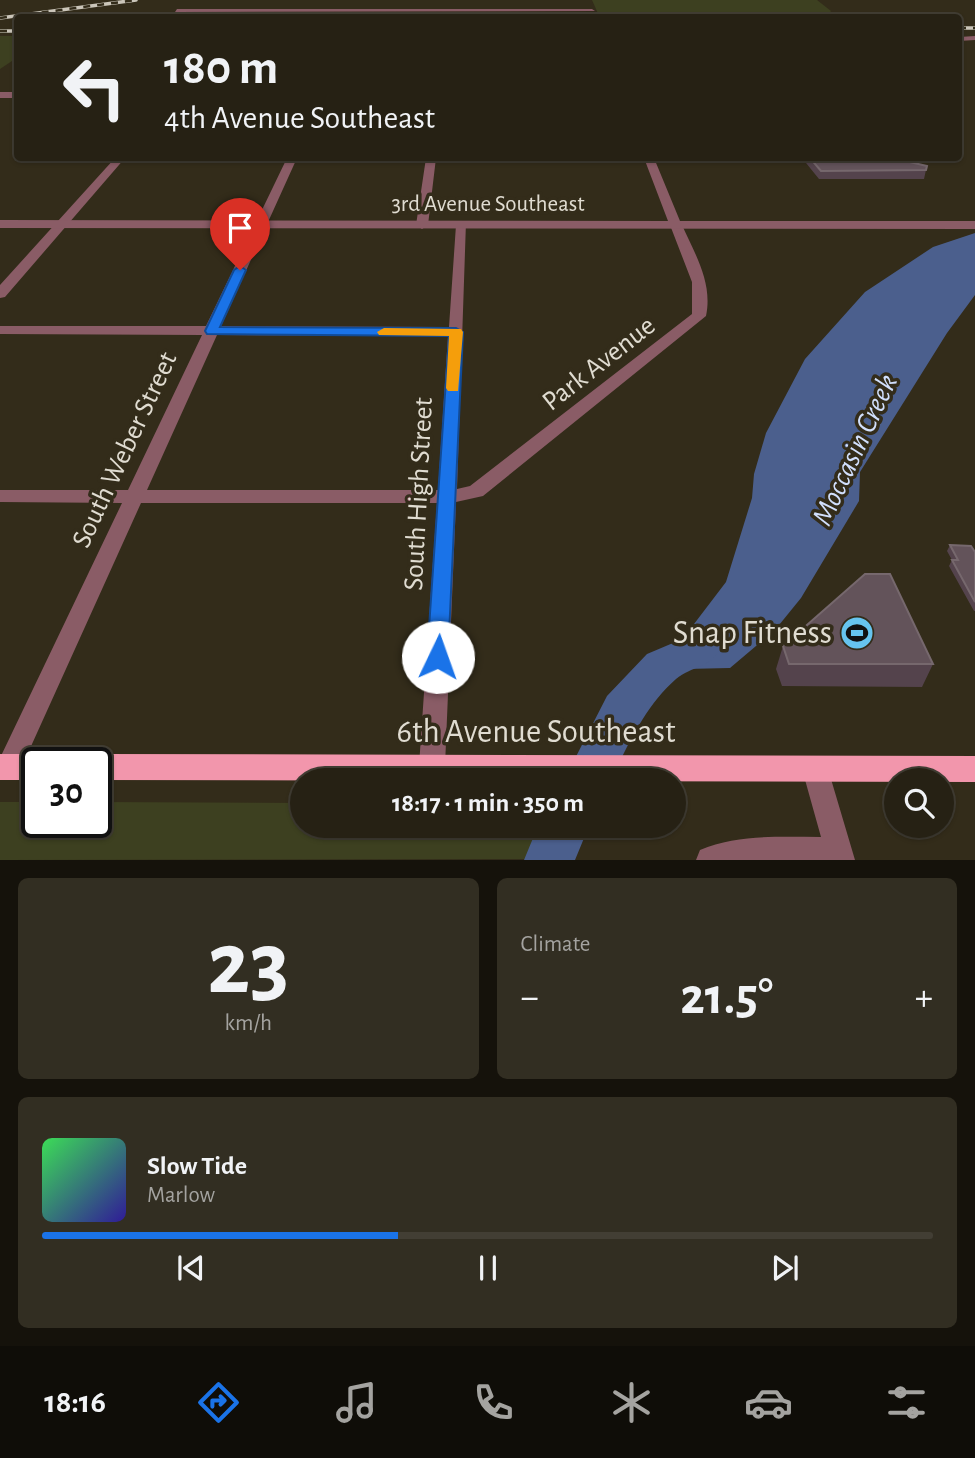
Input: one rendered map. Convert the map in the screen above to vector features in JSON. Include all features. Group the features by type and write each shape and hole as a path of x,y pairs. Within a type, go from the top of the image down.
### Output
{"highway":[{"name":"6th Avenue Southeast","path":"112,767 975,769"}],"street":[{"path":"177,11 593,14 588,0"},
{"path":"0,294 117,161"},
{"name":"South Weber Street","path":"15,767 133,497 291,161"},
{"path":"422,225 431,161"},
{"name":"Park Avenue","path":"0,496 447,497 476,491 699,316 704,305 701,290 650,161"},
{"name":"3rd Avenue Southeast","path":"0,224 974,225"},
{"name":"South High Street","path":"432,766 463,225"},
{"path":"0,330 456,332"},
{"path":"710,859 755,852 840,855 815,769"}],"green space":[{"path":"592,0 817,0 831,11 829,14 598,14"},
{"path":"0,36 14,36 14,60 0,69"},
{"path":"0,802 21,802 21,838 112,838 112,802 290,803 290,838 559,838 549,859 0,860"}],"water":[{"path":"975,233 975,295 947,333 860,472 859,501 801,598 775,630 730,668 685,669 662,666 726,582 752,498 754,474 766,433 805,359 865,292 933,247"}],"building":[{"path":"813,161 909,161 927,166 926,170 821,171"},
{"path":"950,545 971,546 975,552 975,602 952,560 958,560"},
{"name":"Snap Fitness","path":"865,574 890,574 933,664 789,664 783,646"}],"waterway":[{"name":"Moccasin Creek","path":"593,768 623,710 662,666 699,649"},
{"name":"Moccasin Creek","path":"549,860 559,838"}],"railway":[{"path":"30,14 136,0"},
{"path":"0,18 14,16"},
{"path":"962,28 975,28"},
{"path":"0,31 14,31"}],"slow traffic":[{"path":"384,332 456,332 453,388"}],"place":[{"name":"Snap Fitness","path":"857,633"}],"route":[{"path":"240,270 211,331 456,332 438,657"}]}
